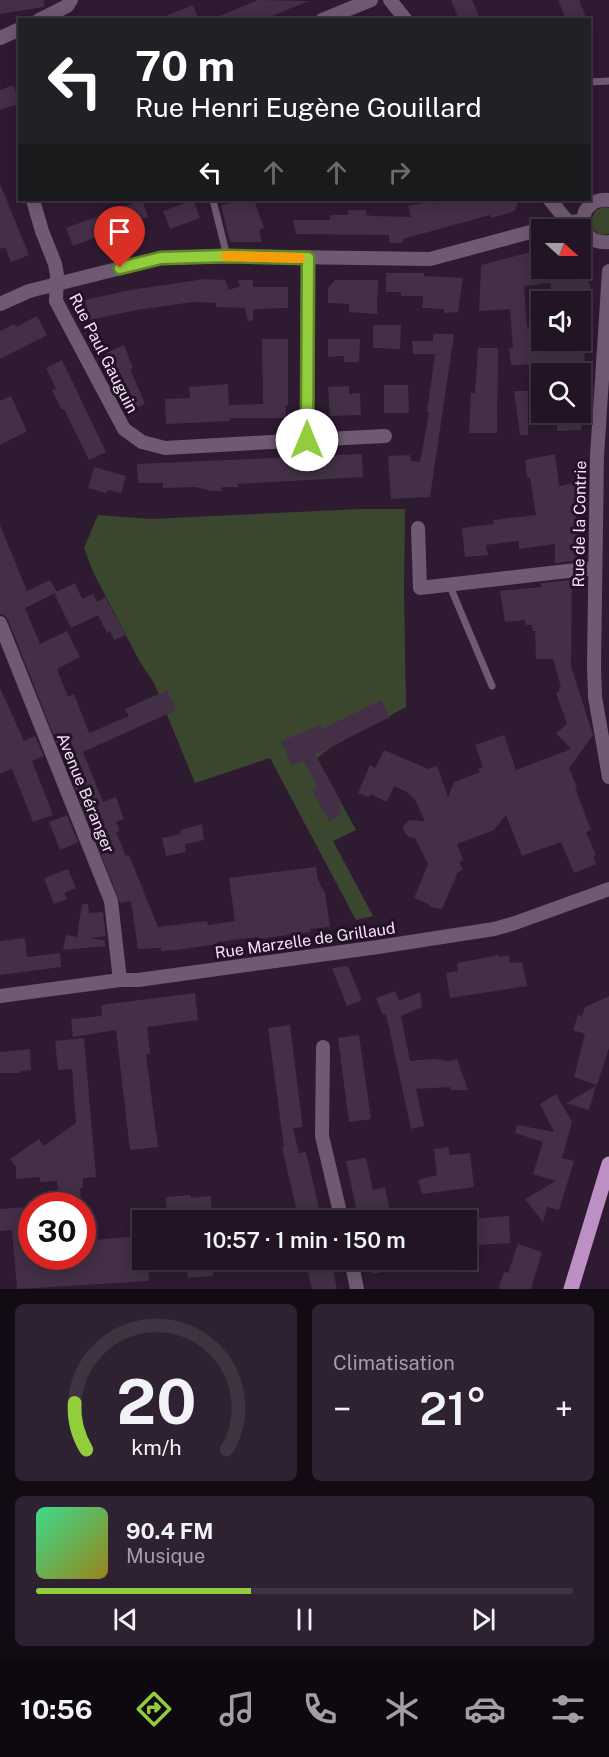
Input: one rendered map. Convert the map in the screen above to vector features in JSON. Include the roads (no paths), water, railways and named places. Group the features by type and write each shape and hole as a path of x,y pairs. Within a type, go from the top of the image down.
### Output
{"main road":[{"path":"570,1289 609,1164"}],"street":[{"path":"43,18 67,6 71,0"},
{"path":"327,18 371,0"},
{"path":"390,0 404,18"},
{"path":"0,38 18,30"},
{"path":"583,219 590,204 609,198"},
{"name":"Rue Paul Gauguin","path":"33,201 55,264 56,301 124,429 142,442 165,448 385,436"},
{"path":"551,201 566,219"},
{"path":"0,304 29,291 161,258 227,256 430,259 531,232"},
{"path":"591,238 600,243 609,242 609,250"},
{"path":"307,440 308,258"},
{"name":"Rue de la Contrie","path":"609,271 603,454 594,567 595,697 609,777"},
{"path":"418,528 420,588 594,567"},
{"name":"Avenue Béranger","path":"0,623 111,901 120,980"},
{"name":"Rue Marzelle de Grillaud","path":"0,996 133,980 494,929 609,889"},
{"path":"323,1047 322,1136 339,1210"},
{"path":"353,1270 357,1289"}],"lane":[{"path":"591,82 609,81"},
{"path":"213,201 227,256"},
{"path":"449,584 492,686"}]}
